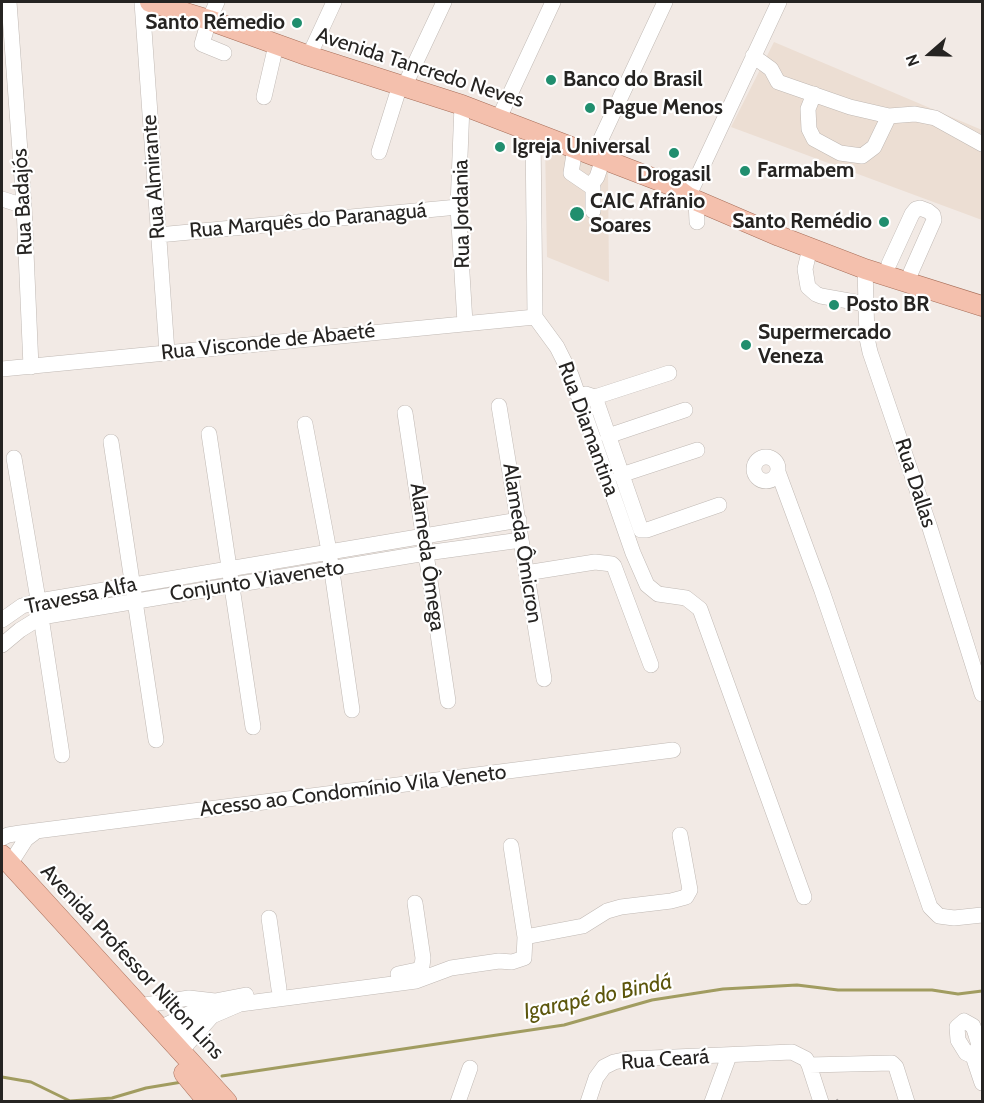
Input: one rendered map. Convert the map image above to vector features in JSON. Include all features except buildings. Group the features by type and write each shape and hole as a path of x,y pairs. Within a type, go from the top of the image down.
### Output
{"main road":[{"name":"Avenida Tancredo Neves","path":"150,2 499,118 688,192 982,295"},
{"name":"Avenida Tancredo Neves","path":"688,192 810,248 866,269 982,306"},
{"name":"Avenida Professor Nilton Lins","path":"4,864 170,1039 207,1093 227,1101"},
{"name":"Avenida Professor Nilton Lins","path":"4,864 191,1071"}],"street":[{"name":"Rua Badajós","path":"9,2 8,81 24,206 32,367"},
{"name":"Rua Almirante","path":"142,2 167,352"},
{"path":"217,2 208,20 202,44 224,57 229,28"},
{"path":"309,56 334,2"},
{"path":"379,152 402,86 444,2"},
{"path":"499,118 553,2"},
{"path":"592,211 594,194 591,185 571,173 590,154 665,2"},
{"path":"697,222 688,192 779,2"},
{"path":"264,97 276,45"},
{"path":"753,56 767,65 778,82 850,107 889,116 915,114 935,118 982,144"},
{"path":"814,94 808,109 809,129 814,139 840,153 862,156 874,147 889,116"},
{"name":"Rua Jordania","path":"462,105 458,207 465,323"},
{"path":"533,131 535,317"},
{"path":"590,154 597,177 591,185"},
{"path":"2,199 24,206"},
{"name":"Rua Marquês do Paranaguá","path":"158,235 458,207"},
{"path":"889,264 912,214 916,209 921,208 933,215 934,220 911,272"},
{"path":"810,248 805,269 808,287 821,296 866,304"},
{"name":"Rua Dallas","path":"866,269 867,338 872,361 929,525 982,694"},
{"name":"Rua Visconde de Abaeté","path":"2,369 535,317"},
{"name":"Rua Diamantina","path":"535,317 557,347 571,375 633,553 647,585 652,591 686,598 700,609 804,897"},
{"path":"578,395 588,394 595,397 669,373"},
{"path":"595,397 641,530 719,506"},
{"name":"Alameda Ômicron","path":"500,406 544,679"},
{"path":"608,436 686,410"},
{"name":"Alameda Ômega","path":"405,412 448,701"},
{"path":"305,424 329,550 352,710"},
{"path":"209,434 253,727"},
{"path":"111,442 156,740"},
{"path":"621,475 697,450"},
{"path":"14,458 39,601 62,755"},
{"path":"778,472 822,591 930,907 939,916 954,918 982,915"},
{"name":"Travessa Alfa","path":"2,620 22,606 39,601 519,519"},
{"name":"Conjunto Viaveneto","path":"2,645 41,617 426,553 522,540"},
{"path":"526,573 595,562 612,564 651,665"},
{"name":"Acesso ao Condomínio Vila Veneto","path":"2,838 8,835 673,750"},
{"path":"4,864 34,832"},
{"path":"525,937 583,926 607,911 621,907 686,897 690,890 680,835"},
{"path":"170,1039 225,1010 257,1001 416,981 451,968 499,961 512,962 524,958 525,937 511,846"},
{"path":"139,1006 189,998 214,1001 279,989 417,970 422,966 423,958 415,903"},
{"path":"269,918 279,989"},
{"path":"170,1039 214,1001"},
{"name":"Rua Ceará","path":"588,1101 596,1078 604,1067 628,1059 792,1052 806,1059 809,1065"},
{"path":"712,1101 729,1056"},
{"path":"973,1056 982,1083"},
{"path":"821,1101 809,1065 892,1063 896,1068 907,1101"},
{"path":"458,1101 470,1068"}],"shaded area":[{"path":"774,42 982,130 982,220 731,127"},
{"name":"CAIC Afrânio Soares","path":"545,142 608,170 609,282 547,257"}],"waterway":[{"name":"Igarapé do Bindá","path":"222,1076 564,1025 652,1000 723,989 797,985 838,990 932,990 958,994 982,991"},
{"name":"Igarapé do Bindá","path":"2,1077 31,1082 70,1101 112,1098 146,1088 182,1082"}],"place":[{"name":"Santo Rémedio","path":"297,23"},
{"name":"Banco do Brasil","path":"551,80"},
{"name":"Pague Menos","path":"590,108"},
{"name":"Igreja Universal","path":"500,147"},
{"name":"Drogasil","path":"674,153"},
{"name":"Farmabem","path":"745,171"},
{"name":"CAIC Afrânio Soares","path":"577,214"},
{"name":"Santo Remédio","path":"884,222"},
{"name":"Posto BR","path":"834,305"},
{"name":"Supermercado Veneza","path":"746,345"}]}
